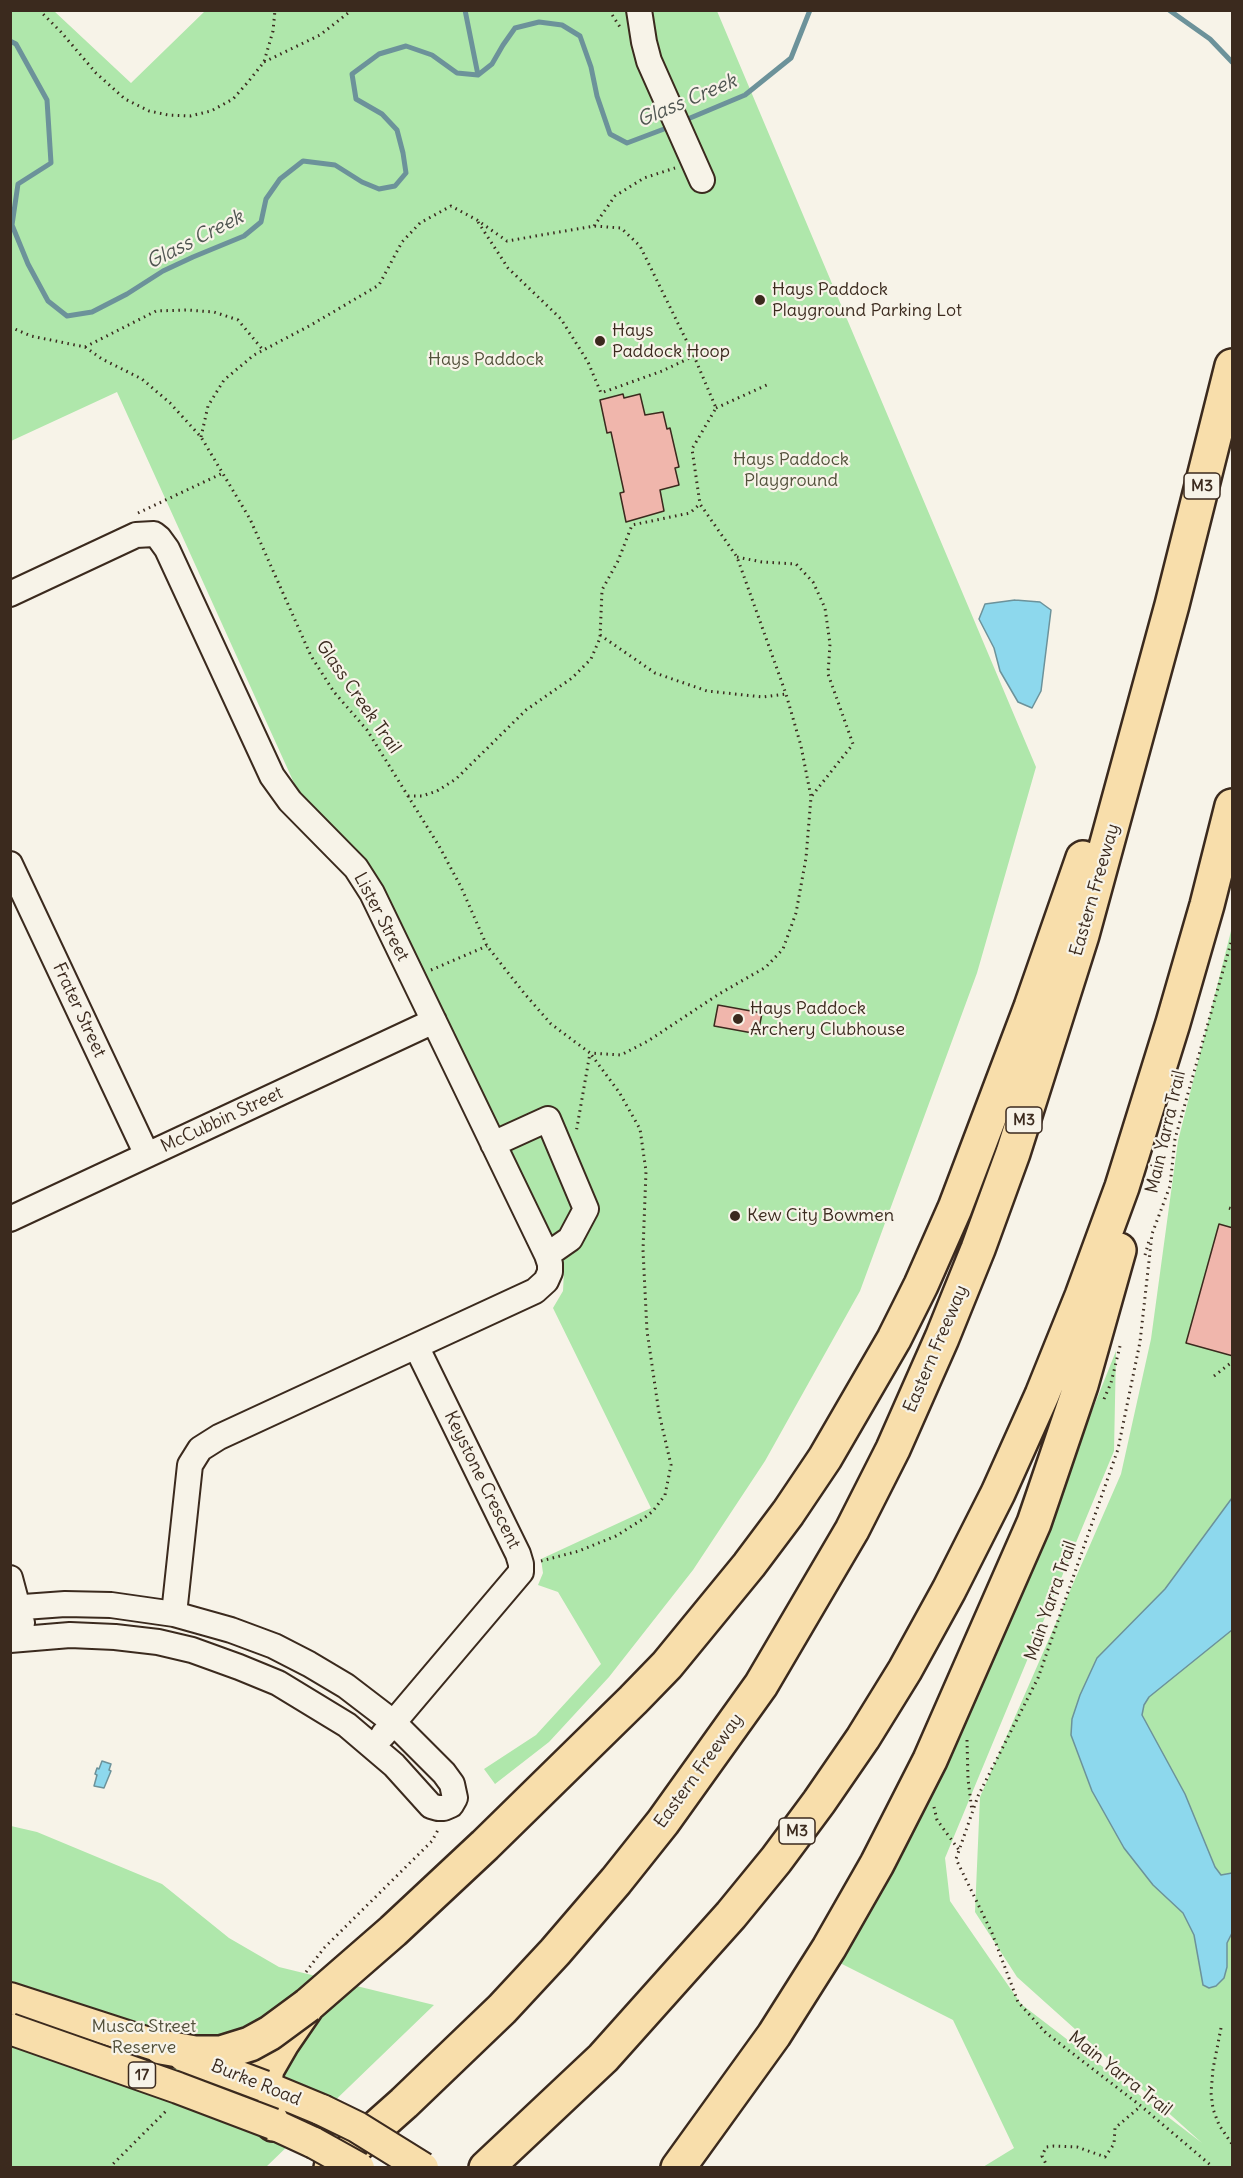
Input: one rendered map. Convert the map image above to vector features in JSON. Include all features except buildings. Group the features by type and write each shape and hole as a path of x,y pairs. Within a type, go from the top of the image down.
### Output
{"highway":[{"name":"Eastern Freeway","path":"331,2168 404,2103 502,2009 616,1881 682,1796 761,1685 852,1530 893,1449 978,1249 1013,1153 1082,935 1172,605 1233,366"},
{"path":"161,2047 195,2053 221,2053 250,2044 270,2033 308,2005 393,1931 585,1750 667,1665 749,1565 788,1513 860,1401 921,1285 979,1148 1035,996 1172,605"},
{"name":"M3","path":"486,2168 603,2058 731,1915 819,1802 899,1680 949,1590 998,1493 1042,1395 1122,1187 1157,1079 1233,806"},
{"path":"678,2168 774,2035 829,1948 877,1864 930,1760 991,1625 1035,1523 1081,1385 1116,1265 1157,1079"},
{"path":"273,2124 264,2105 267,2069 308,2005"}],"main road":[{"name":"Burke Road","path":"10,1998 161,2047 264,2086 357,2127 423,2168"},
{"name":"Burke Road","path":"10,2029 273,2124 359,2168"}],"street":[{"path":"639,10 644,42 650,61 695,164"},
{"name":"Lister Street","path":"10,594 136,534 154,534 167,549 272,776 290,801 356,868 372,893 548,1256"},
{"name":"Frater Street","path":"10,864 147,1155"},
{"name":"McCubbin Street","path":"10,1219 434,1021"},
{"path":"174,1614 190,1465 200,1449 213,1440 535,1291 546,1281 550,1272 548,1256 570,1239 586,1209 548,1119 494,1144"},
{"name":"Keystone Crescent","path":"374,1746 519,1577 521,1564 416,1346"},
{"path":"10,1578 18,1638 70,1635 115,1637 158,1642 192,1650 278,1683 338,1719 374,1746 431,1806 438,1808 451,1805 455,1798 452,1784 393,1722 346,1686 274,1646 231,1630 174,1614 111,1605 65,1604 15,1608"}],"path":[{"path":"39,10 96,73 125,99 149,111 190,116 211,111 233,99 264,62 273,31 275,10"},
{"path":"264,62 320,35 352,10"},
{"path":"609,10 620,27"},
{"path":"594,225 615,196 644,177 695,164"},
{"path":"201,437 208,406 224,380 254,355 311,325 378,285 402,242 420,223 451,206 477,220 507,241 594,225 621,228 640,246 694,356 716,408"},
{"path":"477,220 508,268 561,319 588,362 601,393 662,371 694,356"},
{"path":"85,347 156,311 188,310 214,312 238,320 263,351"},
{"name":"Glass Creek Trail","path":"10,327 31,336 85,347 102,359 142,379 170,403 201,437 250,519 311,656 334,692 367,730 439,846 461,887 487,946 551,1024 590,1053 619,1092 640,1129 646,1171 643,1250 647,1331 659,1413 671,1465 665,1495 644,1520 616,1536 579,1551 521,1564"},
{"path":"558,1142 575,1134 590,1053 621,1055 648,1041 719,994 766,967 783,949 796,913 804,869 811,797 801,746 786,694 737,557 700,504 692,449 716,408 769,384"},
{"path":"408,796 422,796 437,791 456,779 526,710 572,678 591,659 600,634 602,591 618,561 632,525 690,513 700,504"},
{"path":"737,557 762,562 796,564 813,582 825,608 830,644 828,674 853,744 811,797"},
{"path":"600,634 655,673 707,691 763,697 786,694"},
{"name":"Main Yarra Trail","path":"1214,2168 1141,2106 1046,2033 1018,2002 993,1933 956,1859 978,1796 1038,1678 1118,1449 1140,1342 1152,1234 1170,1186 1175,1139 1233,939"},
{"path":"413,977 487,946"},
{"path":"1214,1376 1233,1362"},
{"path":"967,1739 972,1813"},
{"path":"1221,2028 1211,2093 1213,2109 1220,2125 1233,2144"},
{"path":"1048,2168 1042,2156 1046,2147 1077,2147 1105,2157 1113,2144 1115,2128 1141,2106"}],"green space":[{"name":"Hays Paddock","path":"10,11 54,11 131,83 205,11 717,11 1036,767 977,973 860,1291 765,1461 693,1570 609,1677 549,1742 495,1784 484,1769 536,1735 601,1664 558,1592 538,1585 543,1573 541,1559 651,1508 553,1308 563,1291 564,1271 371,871 304,805 117,392 11,441"},
{"path":"1232,927 1232,2167 983,2167 1014,2148 953,2020 840,1963 986,1676 1116,1351 1114,1451 945,1858 950,1901 1021,2004 1202,2143 1017,1977 975,1912 980,1797 1121,1474 1151,1339 1178,1141"},
{"name":"Musca Street Reserve","path":"11,1826 37,1832 162,1884 229,1938 279,1967 434,2005 266,2167 11,2168"}],"water":[{"path":"1015,600 1040,602 1051,610 1041,691 1032,708 1018,702 1000,671 994,648 979,619 985,604"},
{"path":"1232,1498 1232,1630 1149,1697 1142,1715 1185,1794 1215,1867 1221,1875 1232,1873 1232,1933 1227,1943 1227,1967 1224,1978 1216,1986 1209,1988 1203,1985 1194,1935 1183,1913 1153,1885 1124,1848 1092,1791 1071,1735 1072,1719 1080,1695 1097,1658 1165,1589"},
{"path":"102,1761 111,1764 109,1770 111,1771 104,1788 94,1786 97,1775 95,1774"}],"waterway":[{"path":"465,10 478,75"},
{"name":"Glass Creek","path":"683,121 745,95 791,58 810,10"},
{"name":"Glass Creek","path":"1169,10 1210,39 1232,62"},
{"name":"Glass Creek","path":"10,41 16,44 47,100 51,163 18,184 12,225 28,264 48,301 67,316 92,312 127,294 163,271 244,236 261,222 266,199 280,179 303,161 335,165 362,182 379,189 395,186 406,173 397,130 382,114 356,99 352,74 379,54 406,46 432,55 457,73 478,75 492,64 515,28 539,22 562,25 580,36 610,134 627,143 672,126"}],"place":[{"name":"Hays Paddock Playground Parking Lot","path":"760,300"},
{"name":"Hays Paddock Hoop","path":"600,341"},
{"name":"Hays Paddock Archery Clubhouse","path":"738,1019"},
{"name":"Kew City Bowmen","path":"735,1216"}],"park label":[{"name":"Hays Paddock Playground","path":"791,470"}]}
